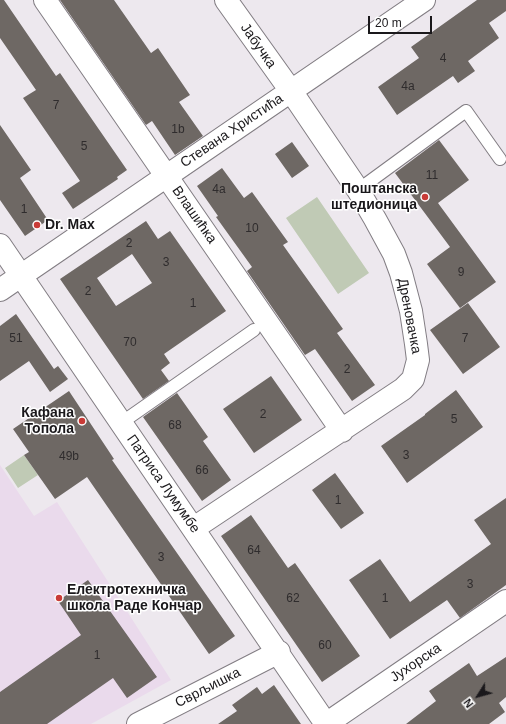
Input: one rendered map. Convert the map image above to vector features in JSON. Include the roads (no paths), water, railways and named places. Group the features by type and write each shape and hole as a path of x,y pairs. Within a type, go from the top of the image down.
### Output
{"street":[{"name":"Влашићка","path":"45,0 342,430"},
{"name":"Стевана Христића","path":"0,290 166,175 424,0"},
{"name":"Јабучка","path":"231,2 291,91"},
{"name":"Дреновачка","path":"194,528 409,384 413,379 418,360 410,311 401,274 394,254 358,190 291,91"},
{"name":"Патриса Лумумбе","path":"0,245 279,652 326,724"},
{"name":"Јухорска","path":"326,724 506,602"},
{"name":"Сврљишка","path":"138,724 279,652"}],"lane":[{"path":"358,190 466,111 500,159"},
{"path":"121,423 254,330"}],"place":[{"name":"Поштанска штедионица","path":"425,197"},
{"name":"Dr. Max","path":"37,225"},
{"name":"Кафана Топола","path":"82,421"},
{"name":"Електротехничка школа Раде Кончар","path":"59,598"}]}
